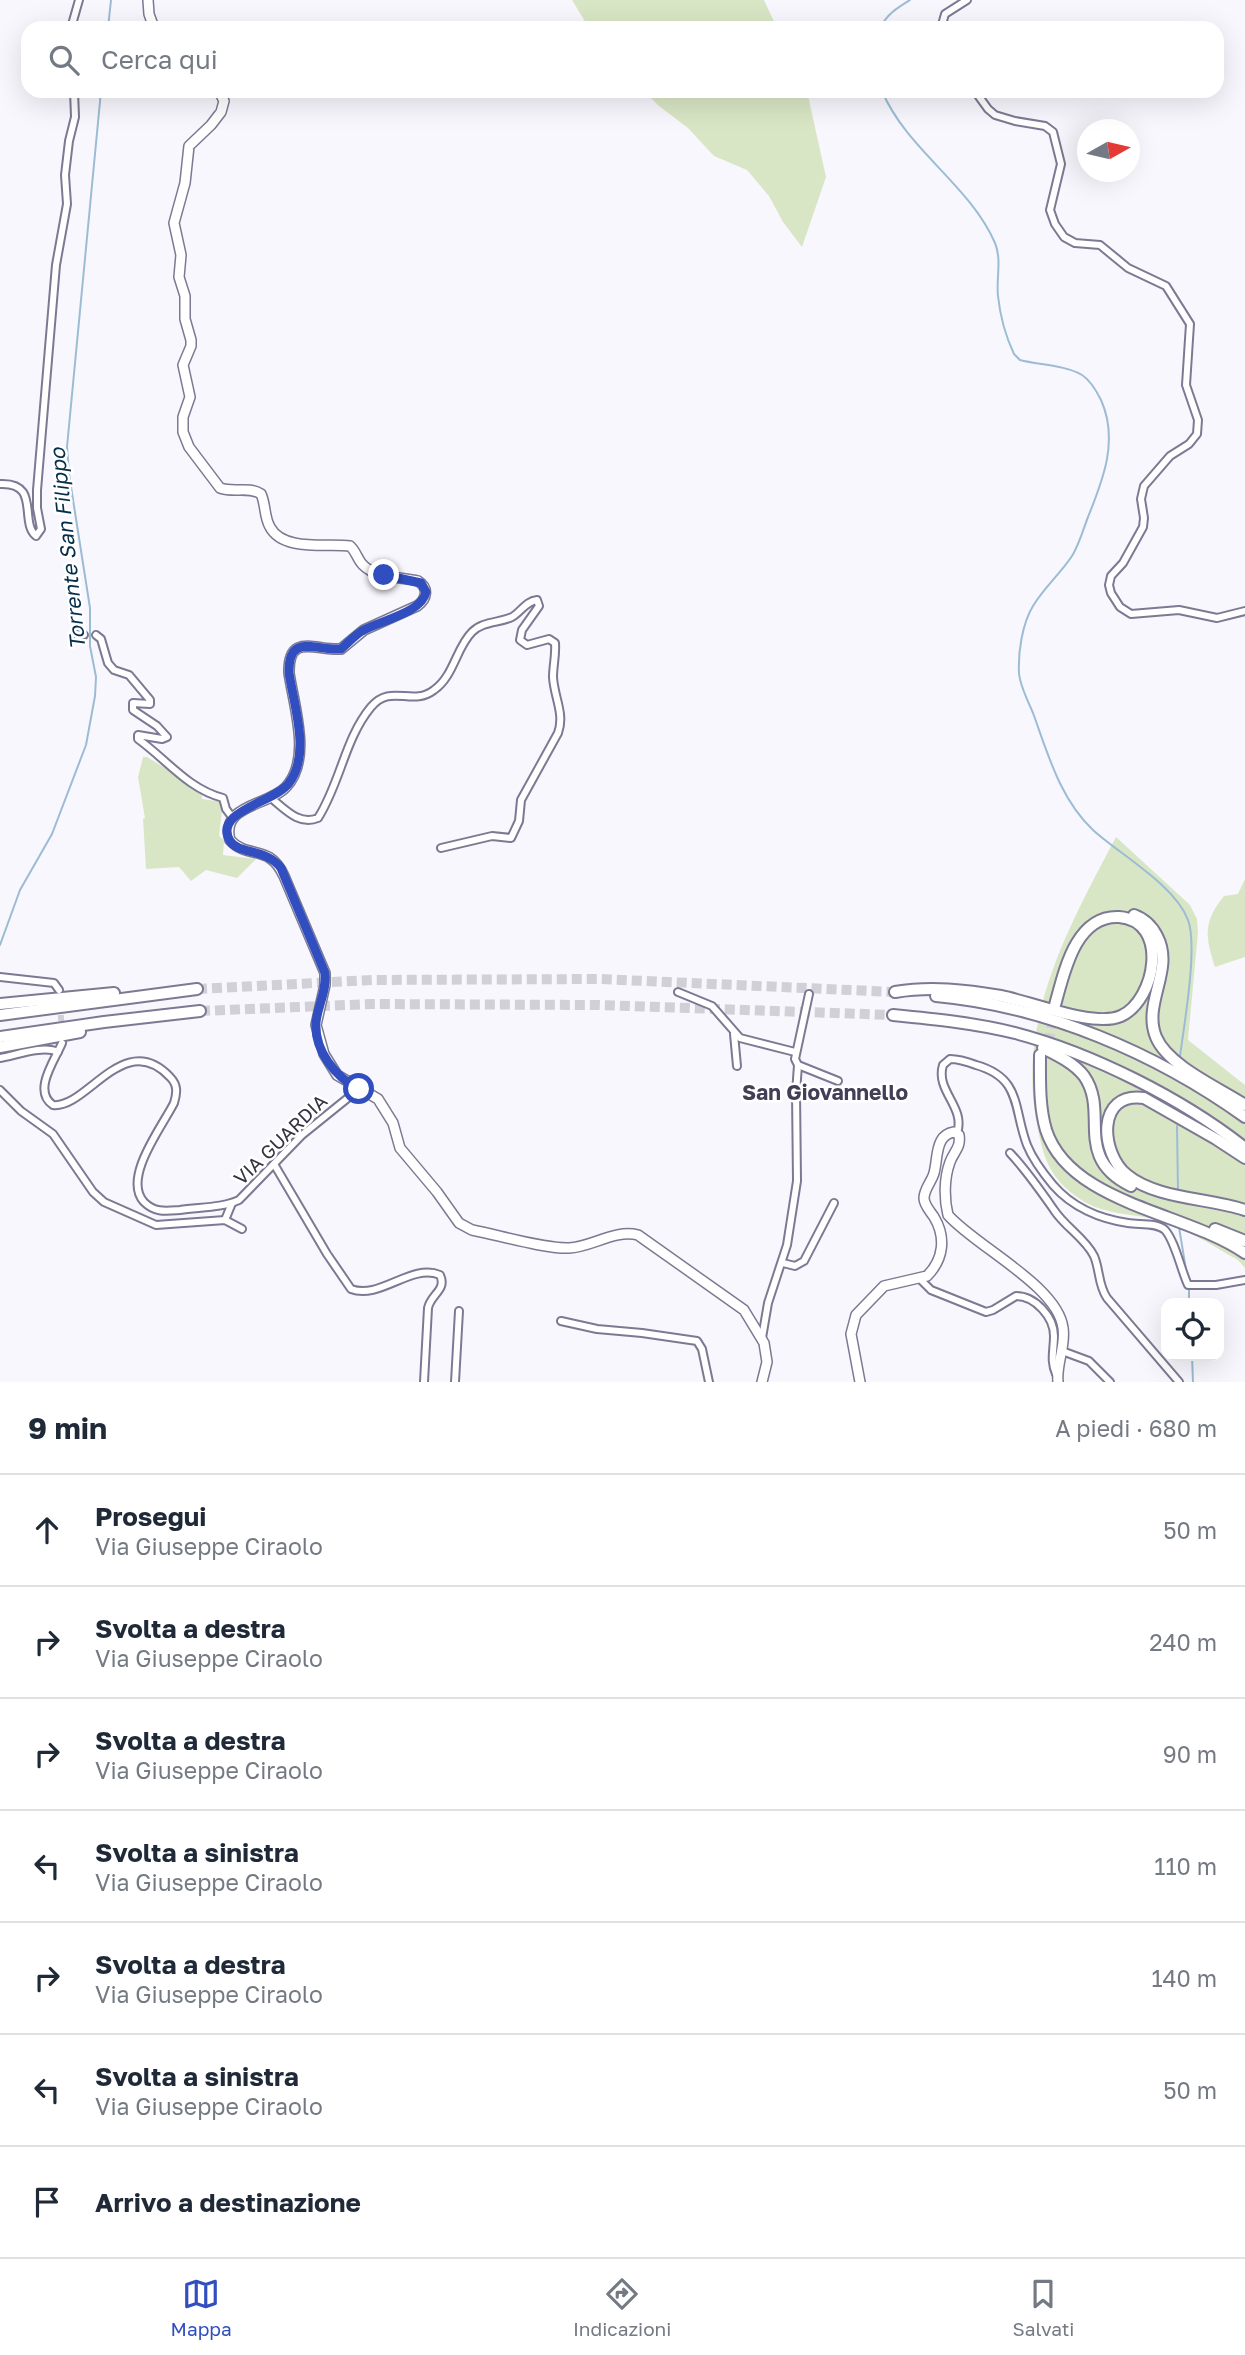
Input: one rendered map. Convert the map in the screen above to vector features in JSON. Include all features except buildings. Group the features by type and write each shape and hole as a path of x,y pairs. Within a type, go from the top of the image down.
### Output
{"highway":[{"path":"1245,1105 1179,1064 1160,1043 1154,1031 1153,1017 1163,975 1163,953 1150,925 1128,912 1110,912 1094,918 1074,937 1063,958 1052,1004 1068,961 1088,929 1105,918 1127,919 1140,926 1149,939 1153,952 1150,975 1141,995 1129,1010 1109,1020 1090,1020 1027,1002 967,991 923,988 895,992 966,999 1026,1012 1079,1029 1163,1067 1245,1117"},
{"path":"1,1011 160,988 197,989"},
{"path":"0,1038 200,1011"},
{"path":"0,1047 140,1024 177,1013"},
{"path":"893,1015 960,1022 1016,1034 1073,1052 1180,1104 1245,1148"},
{"path":"1016,1034 1073,1065 1083,1075 1091,1097 1097,1148 1103,1163 1115,1175 1126,1183 1151,1193 1245,1216"},
{"path":"1245,1241 1108,1188 1082,1172 1063,1151 1051,1127 1043,1057 1041,1096 1046,1129 1058,1154 1072,1169 1106,1192 1213,1234 1245,1253"},
{"path":"1245,1158 1144,1098 1134,1097 1123,1101 1114,1108 1108,1119 1107,1137 1110,1151 1116,1164 1130,1178 1161,1191 1245,1210"}],"street":[{"path":"73,21 79,0"},
{"path":"148,0 152,21"},
{"path":"943,21 945,14 967,0"},
{"path":"0,484 14,485 26,496 31,530 36,536 41,528 37,490 56,265 67,204 65,175 75,117 74,98"},
{"path":"222,98 221,112 189,146 185,183 174,223 181,255 179,277 185,296 185,319 191,340 183,365 190,397 182,421 184,437 220,488 234,491 253,490 261,494 268,525 275,534 287,541 319,547 350,546 368,569 418,581 426,592 424,600 417,606 364,630 341,649 308,645 293,652 289,661 289,673 300,742 300,761 290,783 271,798 232,817 228,830 232,843 267,855 281,868 325,973 316,1026 321,1047 337,1075 380,1102 393,1123 400,1148 463,1226 562,1248 578,1247 626,1233 638,1235 697,1279 738,1305 748,1315 762,1338"},
{"path":"980,98 995,115 1045,125 1053,132 1061,164 1051,202 1051,214 1064,237 1072,242 1100,245 1128,268 1166,286 1190,324 1186,385 1198,420 1197,434 1189,444 1170,456 1144,486 1141,499 1143,527 1123,563 1111,576 1111,593 1120,607 1131,614 1179,610 1217,618 1245,611"},
{"path":"271,798 300,819 310,821 318,818 363,719 376,701 393,694 409,698 432,692 450,671 471,633 481,626 514,616 529,602 537,600 539,607 522,630 520,640 527,645 549,639 555,643 553,680 561,721 557,737 521,800 519,821 511,838 492,836 441,848"},
{"path":"75,634 84,635"},
{"path":"96,635 101,639 108,663 114,670 129,675 150,700 150,704 134,703 133,710 157,726 167,737 162,739 138,736 138,739 187,780 203,791 223,798 232,817"},
{"path":"4,977 54,984 60,990"},
{"path":"678,992 712,1006 734,1034 746,1041 796,1052"},
{"path":"761,1382 766,1362 762,1338 768,1303 783,1263 797,1181 796,1052 810,994"},
{"path":"734,1034 737,1066"},
{"name":"VIA GUARDIA","path":"62,1043 43,1090 46,1100 56,1106 70,1101 98,1080 129,1063 139,1062 153,1066 174,1082 174,1103 137,1174 139,1195 149,1206 167,1211 232,1203 243,1196 302,1135 359,1089"},
{"path":"0,1058 41,1051 58,1052"},
{"path":"1057,1379 1063,1330 1061,1320 1042,1291 948,1215 946,1175 960,1139 957,1133 958,1112 945,1091 941,1078 943,1065 950,1059 990,1069 1003,1077 1014,1094 1032,1157 1054,1186 1072,1202 1112,1220 1157,1226 1164,1230 1188,1284 1216,1285 1245,1280"},
{"path":"798,1065 838,1081"},
{"path":"0,1090 22,1111 54,1134 93,1192 104,1202 160,1226 225,1220 242,1229"},
{"path":"860,1382 851,1334 856,1315 884,1286 920,1279 933,1270 942,1249 939,1227 925,1203 924,1195 933,1175 942,1138 951,1132 957,1133"},
{"path":"1010,1153 1047,1196 1054,1211 1091,1252 1096,1262 1101,1288 1107,1298 1179,1382"},
{"path":"274,1164 351,1289 368,1290 426,1273 436,1273 441,1277 440,1289 430,1299 428,1308 424,1382"},
{"path":"225,1220 232,1203"},
{"path":"783,1263 795,1266 804,1261 834,1203"},
{"path":"920,1279 931,1290 986,1312 1016,1296 1032,1300 1043,1310 1053,1329 1052,1364 1057,1379"},
{"path":"455,1382 459,1311"},
{"path":"561,1321 597,1329 697,1341 702,1349 709,1382"},
{"path":"1062,1351 1089,1361 1110,1382"}],"green space":[{"path":"572,0 764,0 774,21 585,21"},
{"path":"651,98 809,98 826,177 802,247 783,222 769,196 747,170 714,156 688,128"},
{"path":"143,757 180,777 179,779 202,795 202,799 223,802 219,836 224,840 223,855 256,859 237,878 206,870 191,881 179,867 146,869 145,818 138,777"},
{"path":"1116,837 1190,905 1197,919 1188,1040 1245,1085 1245,1268 1238,1260 1172,1224 1100,1208 1080,1199 1061,1184 1042,1147 1032,1085 1040,1011 1065,939"},
{"path":"1245,879 1245,957 1215,967 1209,946 1209,922 1224,896 1238,894"}],"waterway":[{"name":"Torrente San Filippo","path":"109,21 111,0"},
{"path":"884,21 910,0"},
{"name":"Torrente San Filippo","path":"0,945 20,890 52,834 86,745 95,696 96,677 90,646 90,608 67,447 100,98"},
{"path":"886,98 907,131 970,203 995,243 998,256 999,303 1014,354 1020,360 1060,367 1082,375 1095,390 1106,415 1109,445 1099,489 1074,552 1029,613 1021,639 1019,673 1050,760 1072,804 1093,830 1159,882 1181,907 1188,920 1191,932 1191,967 1180,1056"},
{"path":"1177,1126 1178,1191"},
{"path":"1179,1227 1187,1276"},
{"path":"1189,1289 1189,1298"},
{"path":"1192,1361 1193,1382"}],"tunnel":[{"path":"197,989 373,980 600,979 895,992"},
{"path":"200,1011 372,1004 598,1005 893,1015"},
{"path":"60,1006 62,1030"},
{"path":"1046,1058 1054,1012"}],"district":[{"name":"San Giovannello","path":"825,1092"}],"route":[{"path":"359,1089 337,1075 321,1047 316,1026 325,973 281,868 267,855 235,846 230,840 228,830 232,817 278,794 293,778 298,767 300,748 289,673 289,661 293,652 308,645 341,649 364,630 424,600 426,592 421,583 384,575"}]}
